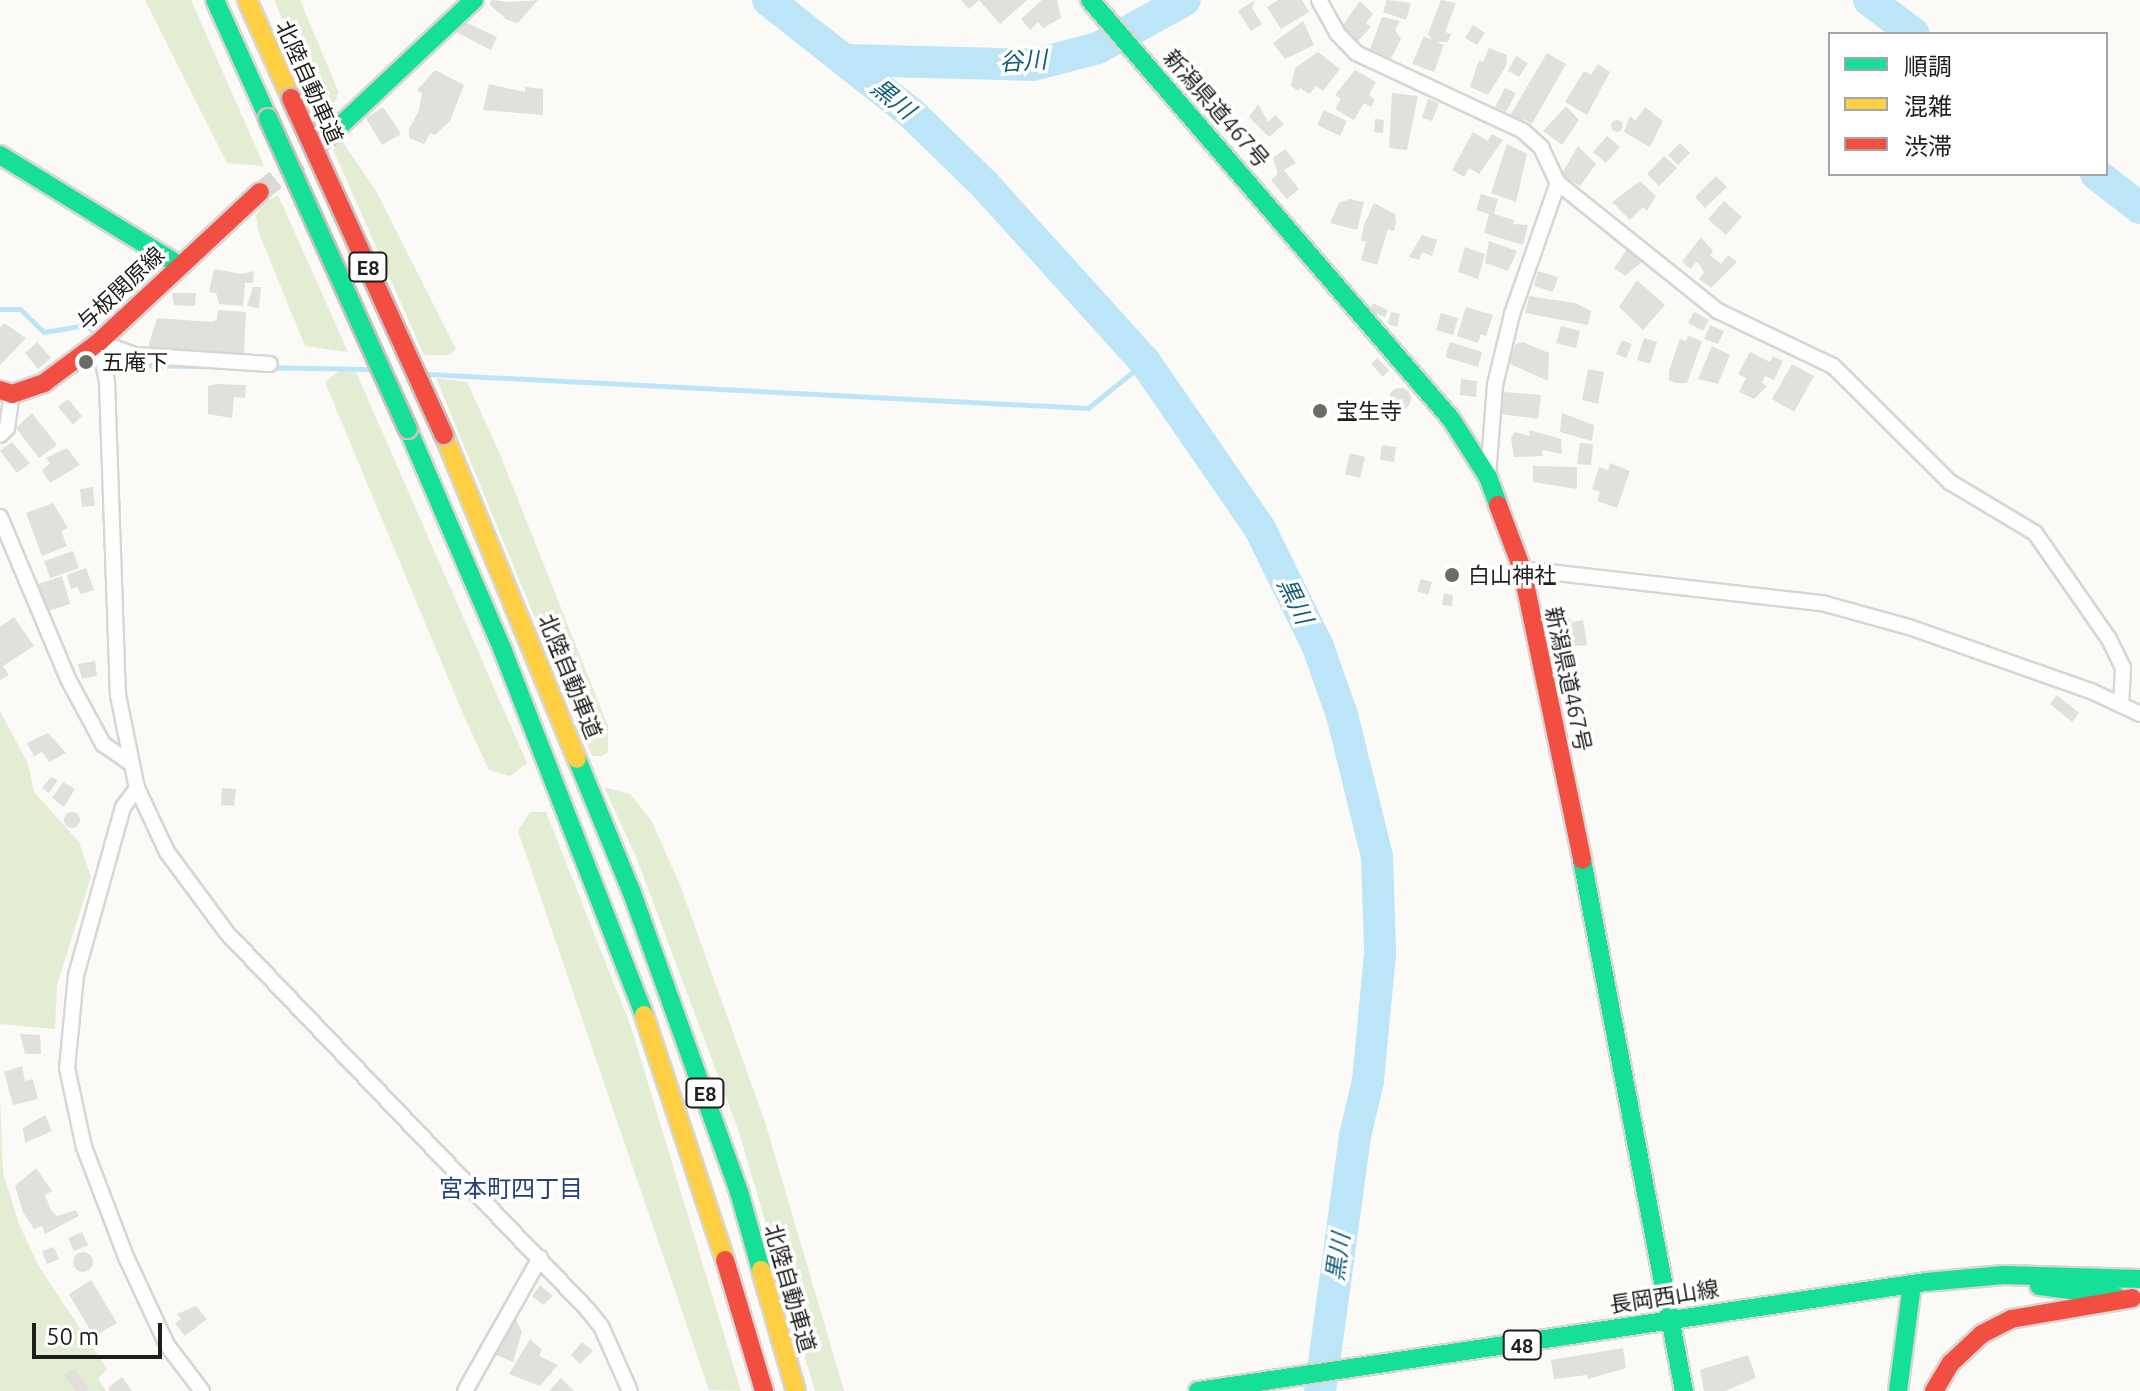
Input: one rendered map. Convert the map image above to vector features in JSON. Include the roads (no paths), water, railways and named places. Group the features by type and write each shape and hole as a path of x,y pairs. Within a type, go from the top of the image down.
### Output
{"main road":[{"name":"E8","path":"215,0 408,429 565,808 679,1115 764,1391"},
{"name":"北陸自動車道","path":"247,0 444,435 596,802 739,1192 796,1391"},
{"path":"326,139 474,0"},
{"name":"新潟県道467号","path":"1090,0 1451,419 1488,477 1522,569 1684,1391"},
{"path":"0,155 179,265"},
{"name":"与板関原線","path":"6,392 44,383 99,342 260,192"},
{"name":"長岡西山線","path":"1198,1391 1493,1350 1670,1318 1919,1283 2004,1275 2140,1279"},
{"path":"1898,1391 1919,1283"},
{"name":"48","path":"1919,1283 2015,1283 2136,1299"},
{"path":"1934,1391 1951,1363 1982,1334 2011,1319 2136,1299"}],"street":[{"path":"1319,0 1337,33 1373,64 1523,131 1541,147 1558,183 1718,311 1833,366 1950,482 2035,533 2109,639 2123,668 2121,705"},
{"path":"1488,477 1495,385 1512,314 1558,183"},
{"path":"99,342 135,355 270,364"},
{"path":"99,342 107,382 118,695 129,762 137,788 167,852 200,903 540,1258 601,1326 630,1391"},
{"path":"0,435 7,428 6,392"},
{"path":"0,517 68,679 103,744 129,762"},
{"path":"1522,569 1822,603 1909,627 2140,714"},
{"path":"137,788 123,807 76,975 67,1068 84,1147 126,1257 167,1345 202,1391"},
{"path":"465,1391 540,1258"}],"waterway":[{"name":"黒川","path":"768,0 911,113 985,185 1145,362 1260,529 1318,647 1342,715 1377,856 1380,954 1368,1081 1355,1136 1320,1391"},
{"name":"谷川","path":"848,60 1033,65 1098,48 1185,0"},
{"name":"谷川","path":"1869,0 1911,32"},
{"name":"谷川","path":"2099,176 2140,208"},
{"path":"0,309 20,309 44,332 86,325 97,335"},
{"path":"124,356 135,365 370,369"},
{"path":"428,374 1088,408 1145,362"}],"tunnel":[{"path":"260,192 301,160"}],"place":[{"name":"五庵下","path":"86,362"},
{"name":"宝生寺","path":"1320,411"},
{"name":"白山神社","path":"1452,575"}],"district":[{"name":"宮本町四丁目","path":"511,1189"}]}
